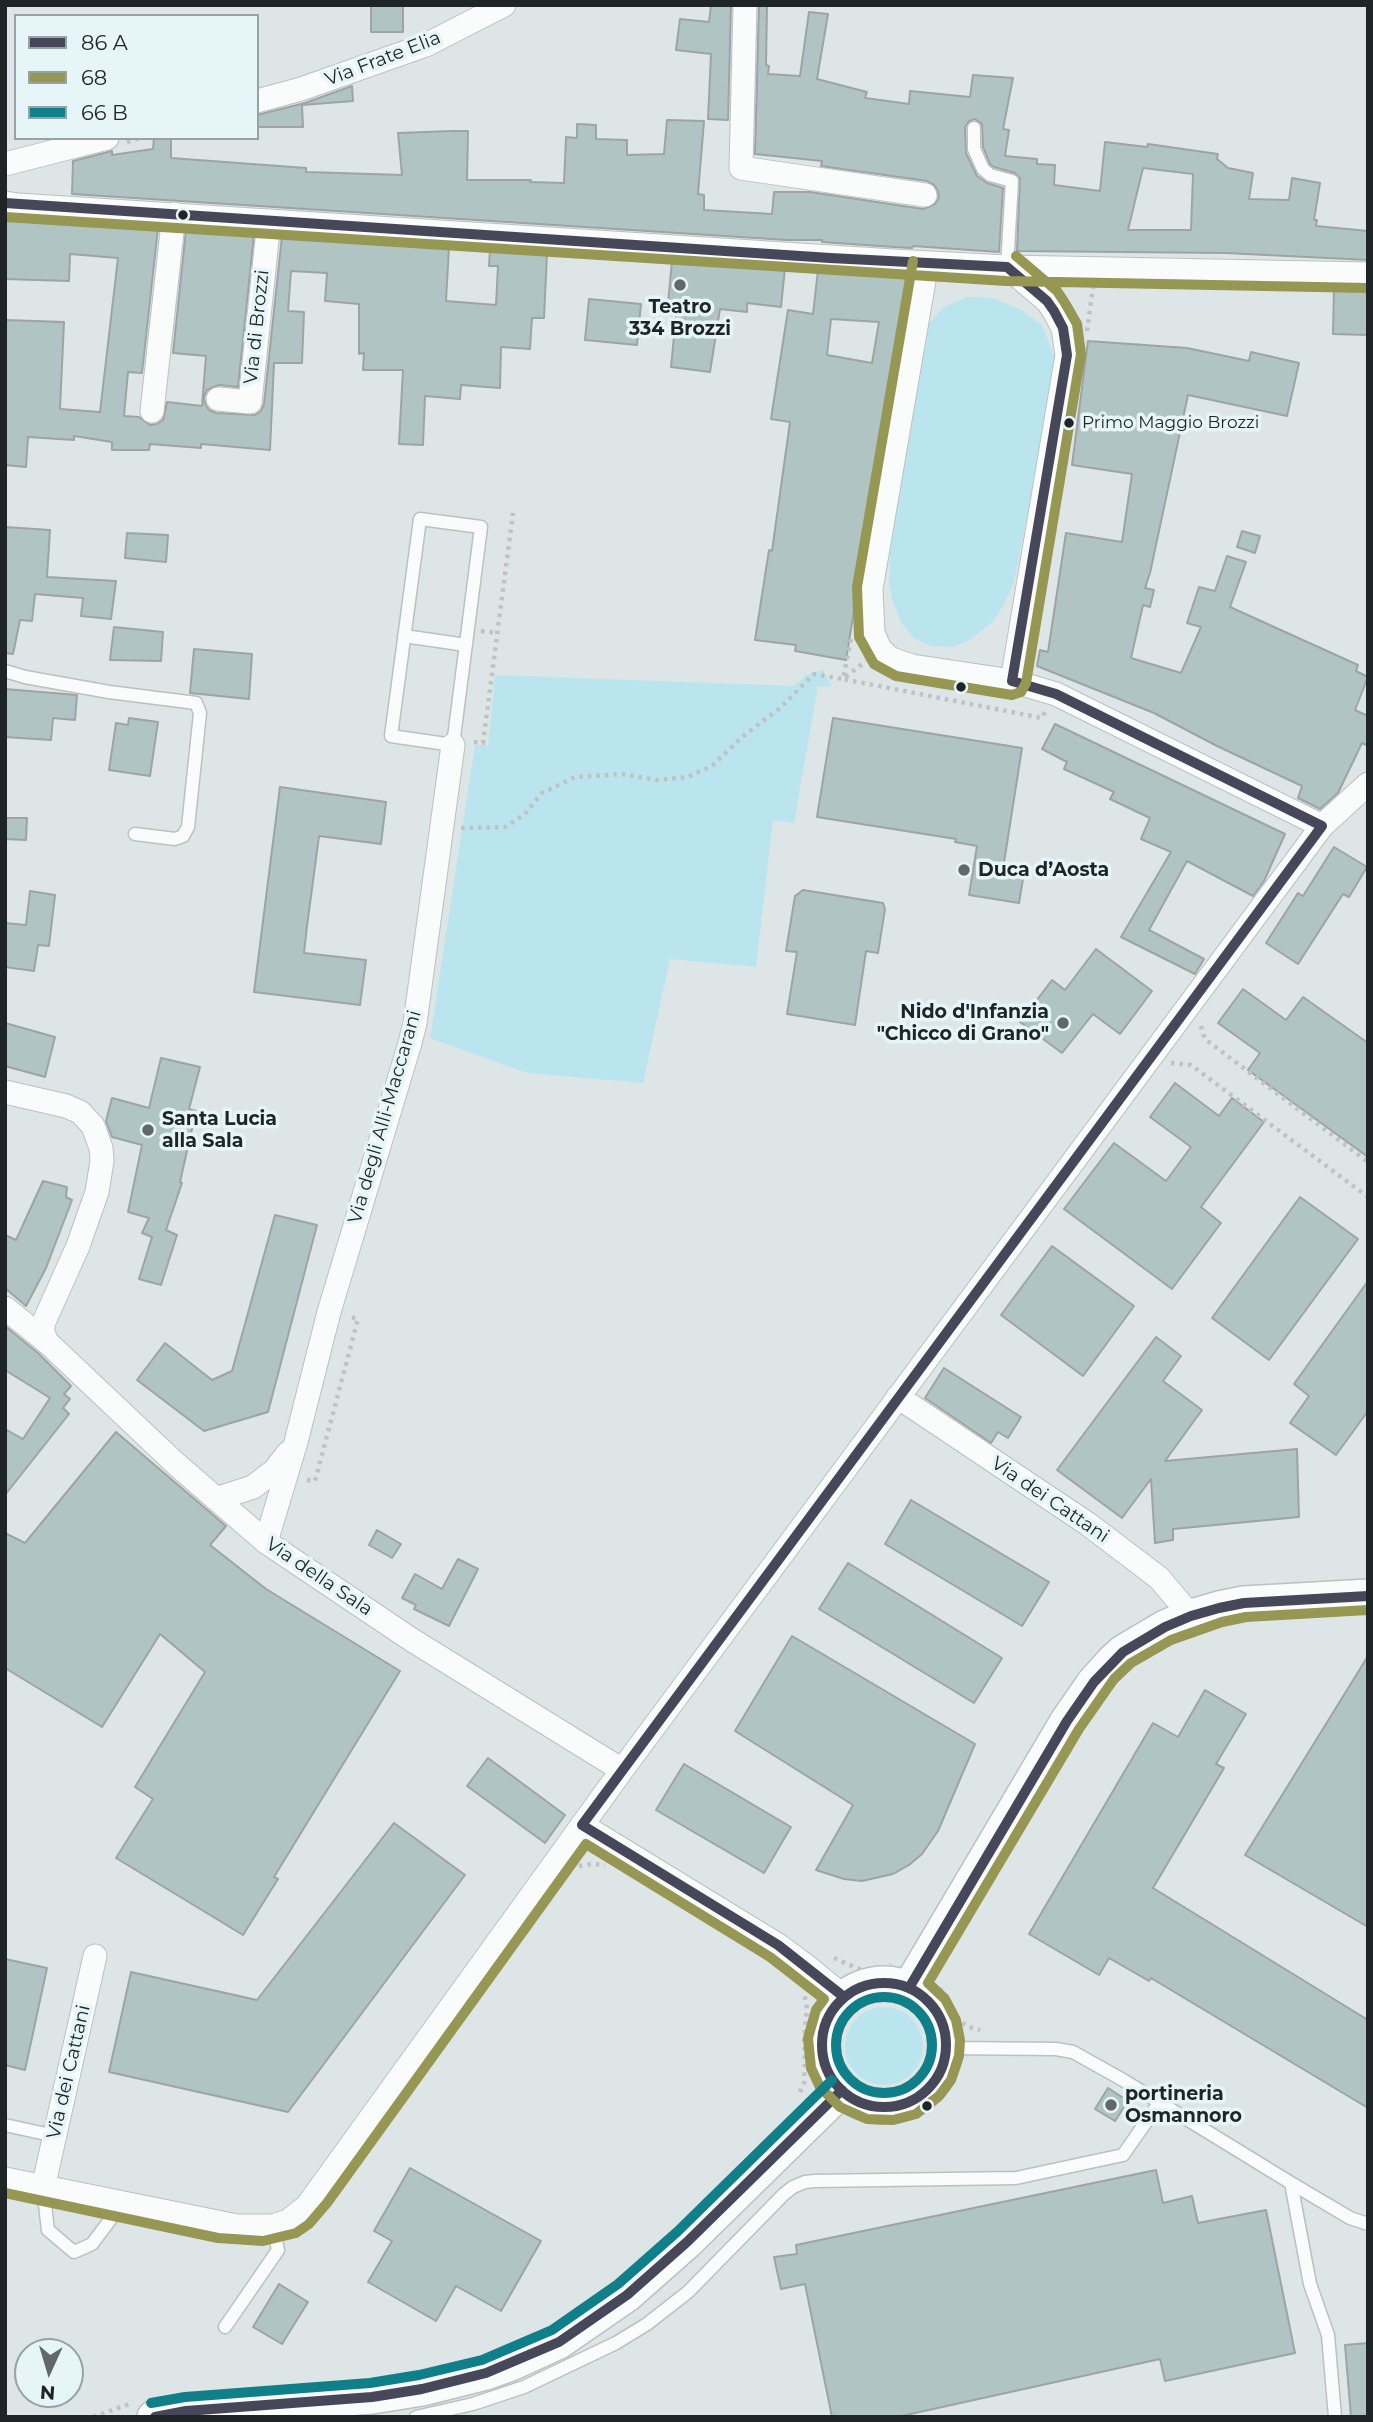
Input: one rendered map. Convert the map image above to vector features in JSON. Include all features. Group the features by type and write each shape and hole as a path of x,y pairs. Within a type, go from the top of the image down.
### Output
{"street":[{"name":"Via Frate Elia","path":"259,100 301,89 410,51 504,5"},
{"path":"745,5 741,168 925,195"},
{"path":"5,164 99,140"},
{"path":"5,203 927,263 1368,274"},
{"path":"152,411 174,214"},
{"name":"Via di Brozzi","path":"218,399 250,402 268,221"},
{"path":"927,263 871,589 873,633 880,649 891,659 912,666 1012,681 1056,694 1322,825"},
{"path":"1007,267 1039,293 1061,321 1066,336 1067,355 1012,681"},
{"name":"Via degli Alli-Maccarani","path":"266,1542 296,1441 329,1312 410,1043 454,831 462,749"},
{"path":"5,2179 219,2224 273,2226 288,2221 307,2206 622,1770 1322,825 1368,784"},
{"path":"5,1092 66,1106 80,1112 93,1126 101,1148 97,1192 46,1331"},
{"name":"Via della Sala","path":"13,1314 46,1331 174,1463 266,1542 412,1640 622,1770"},
{"name":"Via dei Cattani","path":"898,1397 1088,1524 1158,1577 1191,1616"},
{"name":"Via degli Alli-Maccarani","path":"216,1499 241,1492 264,1479 274,1471 296,1441"},
{"path":"915,1975 945,2032 944,2062 934,2081 921,2094 905,2103 868,2105 842,2090 827,2071 821,2046 827,2020 834,2007 856,1989 874,1983 896,1984 915,1975 1067,1721 1103,1670 1123,1652 1165,1627 1191,1616 1244,1603 1368,1595"},
{"path":"582,1825 778,1945 844,1997"},
{"name":"Via dei Cattani","path":"43,2188 95,1956"},
{"path":"145,2409 186,2412 372,2397 458,2381 511,2364 559,2342 627,2295 842,2090"}],"lane":[{"path":"974,128 974,149 983,169 990,175 1012,181 1007,267"},
{"path":"420,519 481,527 466,645 462,749 391,736 404,636 420,519"},
{"path":"404,636 466,645"},
{"path":"5,671 109,692 196,703 200,713 188,827 183,836 175,839 135,834"},
{"path":"946,2048 1056,2049 1073,2052 1350,2218 1368,2224"},
{"path":"416,2417 473,2404 524,2387 616,2343 647,2324 688,2292 793,2187 816,2181 1016,2178 1123,2155 1160,2102"},
{"path":"5,2125 55,2136"},
{"path":"1291,2183 1310,2284 1328,2335 1335,2417"},
{"path":"43,2188 48,2230 74,2252 92,2244 122,2204"},
{"path":"225,2327 278,2250 273,2226"}],"path":[{"path":"1086,336 1095,274"},
{"path":"462,749 472,742 483,743 513,513"},
{"path":"844,679 880,649"},
{"path":"454,831 505,827 524,815 541,793 575,777 623,774 656,780 688,777 712,766 742,737 780,708 814,674 1042,718 1049,702"},
{"path":"454,831 463,815"},
{"path":"1189,1007 1196,1013 1205,1039 1368,1162"},
{"path":"1153,1055 1164,1062 1191,1065 1368,1197"},
{"path":"298,1479 315,1481 355,1333 358,1319 341,1315"},
{"path":"558,1860 570,1868 591,1864 612,1866"},
{"path":"828,1955 846,1965 915,1975 940,1989 946,2005 958,2020 969,2027 984,2031"},
{"path":"796,2101 804,2083 807,2008 804,1993 797,1984"},
{"path":"93,2417 145,2409"}],"shaded area":[{"path":"967,297 993,298 1020,309 1042,325 1054,355 1054,381 1014,582 1004,605 992,622 970,640 953,647 931,646 915,639 902,624 892,599 889,580 890,554 921,340 930,322 944,307"},
{"path":"823,670 832,687 818,686 794,823 773,820 756,967 670,959 643,1083 527,1073 430,1038 475,745 488,745 495,675 794,686 806,675"},
{"path":"876,2007 892,2007 906,2013 917,2024 923,2038 923,2054 917,2068 906,2079 892,2085 876,2085 862,2079 851,2068 845,2054 845,2038 851,2024 862,2013"}],"building":[{"path":"371,5 403,5 403,32 371,32"},
{"path":"711,5 731,5 728,120 708,119 711,54 676,50 680,19 709,22"},
{"path":"759,5 767,5 768,74 800,76 809,12 828,14 817,79 867,92 865,98 909,104 910,91 970,97 973,75 1013,78 1003,129 1009,130 1005,156 1037,159 1037,164 1055,165 1054,185 1100,191 1105,142 1147,147 1148,144 1218,154 1217,159 1228,168 1253,173 1249,199 1289,200 1292,178 1320,183 1314,220 1317,220 1316,226 1368,231 1368,260 1226,253 1017,251 1020,178 1015,173 990,164 983,147 982,124 975,119 969,121 965,127 966,153 977,176 987,183 1003,188 999,252 72,194 73,161 112,151 112,155 153,149 154,140 171,140 171,158 306,168 306,172 402,175 398,133 452,131 468,131 467,180 564,183 566,137 577,138 577,124 596,125 596,139 627,140 627,155 664,154 667,120 704,121 698,194 704,195 704,210 772,214 774,192 810,192 923,209 935,204 939,198 934,185 927,181 821,166 822,161 755,154","holes":["1143,168 1193,174 1191,230 1128,230"]},
{"path":"352,86 353,101 302,105 303,127 259,127 259,114 305,103"},
{"path":"5,217 158,228 142,373 128,372 124,416 139,417 150,425 163,420 167,402 202,406 206,356 173,353 186,230 254,234 238,387 219,385 207,390 205,404 209,410 216,413 255,415 261,411 264,404 282,236 449,247 446,301 496,305 498,266 489,266 490,249 547,253 544,318 532,318 530,349 501,347 500,388 461,385 460,399 425,396 423,445 399,444 403,370 363,370 364,353 359,354 359,304 325,301 327,273 291,271 288,311 304,312 302,363 274,363 270,450 201,444 201,448 150,444 149,450 112,450 112,442 74,436 74,440 28,437 26,467 5,465 5,320 64,322 60,409 100,412 118,258 70,254 69,281 5,279"},
{"path":"672,261 785,268 781,307 747,303 747,312 720,309 710,372 671,367 676,315 667,314"},
{"path":"818,270 908,276 846,660 795,651 796,645 755,640 769,550 772,551 790,422 771,419 788,310 813,314","holes":["831,319 879,322 872,363 827,355"]},
{"path":"1334,287 1368,288 1368,335 1333,334"},
{"path":"589,299 641,304 637,345 585,340"},
{"path":"1088,341 1187,348 1249,361 1251,352 1299,363 1287,416 1188,395 1145,588 1154,590 1150,607 1143,605 1131,658 1181,673 1201,627 1187,623 1199,587 1215,591 1227,556 1246,562 1230,607 1358,665 1356,671 1368,677 1355,710 1368,716 1368,746 1362,743 1338,793 1320,809 1298,798 1302,786 1154,713 1037,666 1040,650 1048,652 1066,533 1122,542 1132,474 1072,465"},
{"path":"5,527 50,530 47,577 116,581 111,619 81,616 83,598 35,594 32,621 20,620 13,654 5,653"},
{"path":"1242,531 1260,536 1255,553 1237,547"},
{"path":"127,533 168,535 166,562 125,558"},
{"path":"114,627 163,632 161,661 110,660"},
{"path":"194,649 252,654 249,699 190,693"},
{"path":"5,689 77,695 75,720 53,718 51,740 5,737"},
{"path":"129,718 158,722 150,776 109,770 116,723 128,725"},
{"path":"833,718 1022,748 1003,869 1024,873 1019,903 969,895 977,846 955,842 956,839 817,817"},
{"path":"1055,724 1285,834 1264,881 1253,896 1187,861 1149,930 1204,959 1195,974 1121,937 1171,852 1141,839 1150,818 1110,799 1114,792 1064,769 1067,762 1042,749"},
{"path":"280,787 386,802 381,844 319,836 307,926 304,953 366,960 360,1005 254,992"},
{"path":"5,818 27,818 26,840 5,839"},
{"path":"1334,847 1367,867 1349,897 1343,894 1298,964 1266,943 1298,893 1303,896"},
{"path":"803,890 883,903 885,909 878,953 866,951 855,1025 787,1014 797,952 786,951 795,896"},
{"path":"30,891 55,895 49,946 38,945 34,971 5,967 5,923 26,925"},
{"path":"1096,949 1152,991 1120,1034 1093,1014 1062,1053 1020,1022 1052,980 1065,990"},
{"path":"1243,989 1286,1020 1303,997 1368,1043 1368,1157 1248,1070 1260,1053 1218,1023"},
{"path":"5,1023 55,1037 45,1077 5,1066"},
{"path":"161,1058 200,1067 189,1109 196,1111 180,1182 182,1183 166,1230 177,1235 161,1285 139,1279 152,1237 142,1233 149,1218 128,1212 142,1145 112,1137 106,1121 112,1098 149,1108"},
{"path":"1175,1083 1219,1116 1232,1098 1264,1122 1201,1207 1221,1223 1172,1289 1064,1209 1114,1143 1166,1181 1191,1147 1150,1117"},
{"path":"43,1181 67,1187 66,1197 72,1200 46,1268 26,1306 5,1288 5,1235 16,1240"},
{"path":"1300,1197 1358,1239 1269,1360 1212,1318"},
{"path":"275,1215 317,1225 268,1412 204,1431 137,1380 165,1343 212,1380 232,1371"},
{"path":"1052,1246 1134,1306 1083,1376 1001,1315"},
{"path":"1368,1281 1368,1411 1336,1455 1290,1423 1309,1396 1294,1384"},
{"path":"5,1326 38,1353 71,1386 64,1394 70,1399 63,1408 69,1414 5,1495 5,1429 23,1439 50,1398 5,1370"},
{"path":"1156,1337 1181,1356 1163,1381 1202,1410 1165,1461 1297,1449 1299,1517 1173,1529 1173,1540 1155,1543 1151,1479 1122,1518 1057,1470"},
{"path":"944,1368 1021,1417 1008,1438 998,1432 991,1443 925,1398"},
{"path":"116,1432 226,1526 210,1545 266,1589 400,1671 274,1877 278,1879 243,1935 116,1858 153,1799 135,1787 205,1672 160,1634 102,1727 5,1668 5,1533 25,1543"},
{"path":"911,1500 1049,1582 1022,1626 885,1544"},
{"path":"377,1530 401,1544 392,1558 369,1545"},
{"path":"458,1559 478,1569 449,1626 414,1609 416,1605 402,1598 415,1574 442,1589"},
{"path":"848,1563 1002,1658 974,1703 819,1609"},
{"path":"792,1636 975,1744 938,1831 922,1854 893,1874 862,1881 844,1879 816,1870 853,1805 735,1731"},
{"path":"1368,1656 1368,1927 1245,1855"},
{"path":"1205,1690 1246,1714 1216,1764 1224,1768 1153,1888 1368,2020 1368,2108 1151,1978 1149,1981 1109,1958 1099,1975 1029,1934 1153,1723 1178,1737"},
{"path":"488,1758 565,1815 545,1843 467,1786"},
{"path":"684,1764 791,1827 764,1873 656,1810"},
{"path":"394,1823 465,1875 288,2112 109,2072 131,1972 257,2000"},
{"path":"5,1959 47,1968 25,2070 5,2065"},
{"name":"portineria Osmannoro","path":"1108,2088 1128,2101 1115,2121 1095,2109"},
{"path":"410,2168 541,2241 501,2311 456,2286 436,2321 368,2282 392,2241 374,2231"},
{"path":"1156,2170 1163,2203 1192,2196 1198,2223 1266,2210 1295,2353 1165,2381 1160,2359 897,2417 832,2417 805,2284 781,2289 774,2257 797,2254 796,2245"},
{"path":"279,2284 308,2302 282,2344 253,2327"},
{"path":"1368,2343 1368,2417 1351,2417 1345,2345"}],"transit line":[{"path":"5,203 830,258 1007,267"},
{"name":"68","path":"5,217 1006,281 1368,288"},
{"name":"68","path":"913,261 857,587 859,637 874,664 896,676 1012,695 1021,692 1026,683 1081,354 1077,324 1065,303 1057,291 1016,256"},
{"path":"1007,267 1047,301 1054,311 1063,328 1067,355 1012,681"},
{"path":"1012,681 1056,694 1322,826"},
{"path":"582,1825 1322,826"},
{"path":"909,1988 1067,1721 1094,1682 1123,1652 1165,1627 1219,1608 1244,1603 1368,1596"},
{"name":"68","path":"5,2193 218,2238 263,2241 296,2233 309,2224 327,2203 586,1844 770,1957 824,1999 816,2010 808,2038 811,2068 820,2087 840,2107 867,2119 893,2120 916,2114 939,2096 951,2080 959,2056 960,2040 956,2020 945,1999 928,1983 1079,1729 1114,1679 1131,1663 1171,1640 1222,1622 1246,1617 1368,1610"},
{"path":"582,1825 778,1945 844,1997"},
{"path":"884,1983 908,1988 928,2001 941,2021 946,2045 941,2069 928,2089 908,2102 884,2107 860,2102 840,2089 827,2069 822,2045 827,2021 840,2001 860,1988 884,1983"},
{"path":"884,1997 902,2001 918,2011 928,2027 932,2045 928,2063 918,2079 902,2089 884,2093 866,2089 850,2079 840,2063 836,2045 840,2027 850,2011 866,2001 884,1997"},
{"path":"151,2403 185,2397 370,2383 419,2375 482,2360 552,2330 618,2284 677,2232 832,2080"},
{"path":"155,2417 186,2411 372,2397 422,2389 486,2373 559,2342 627,2295 687,2242 842,2090"}],"place":[{"name":"Teatro 334 Brozzi","path":"680,285"},
{"name":"Primo Maggio Brozzi","path":"1069,423"},
{"name":"Duca d’Aosta","path":"964,870"},
{"name":"Nido d'Infanzia \"Chicco di Grano\"","path":"1063,1023"},
{"name":"Santa Lucia alla Sala","path":"148,1130"},
{"name":"portineria Osmannoro","path":"1111,2105"}]}
